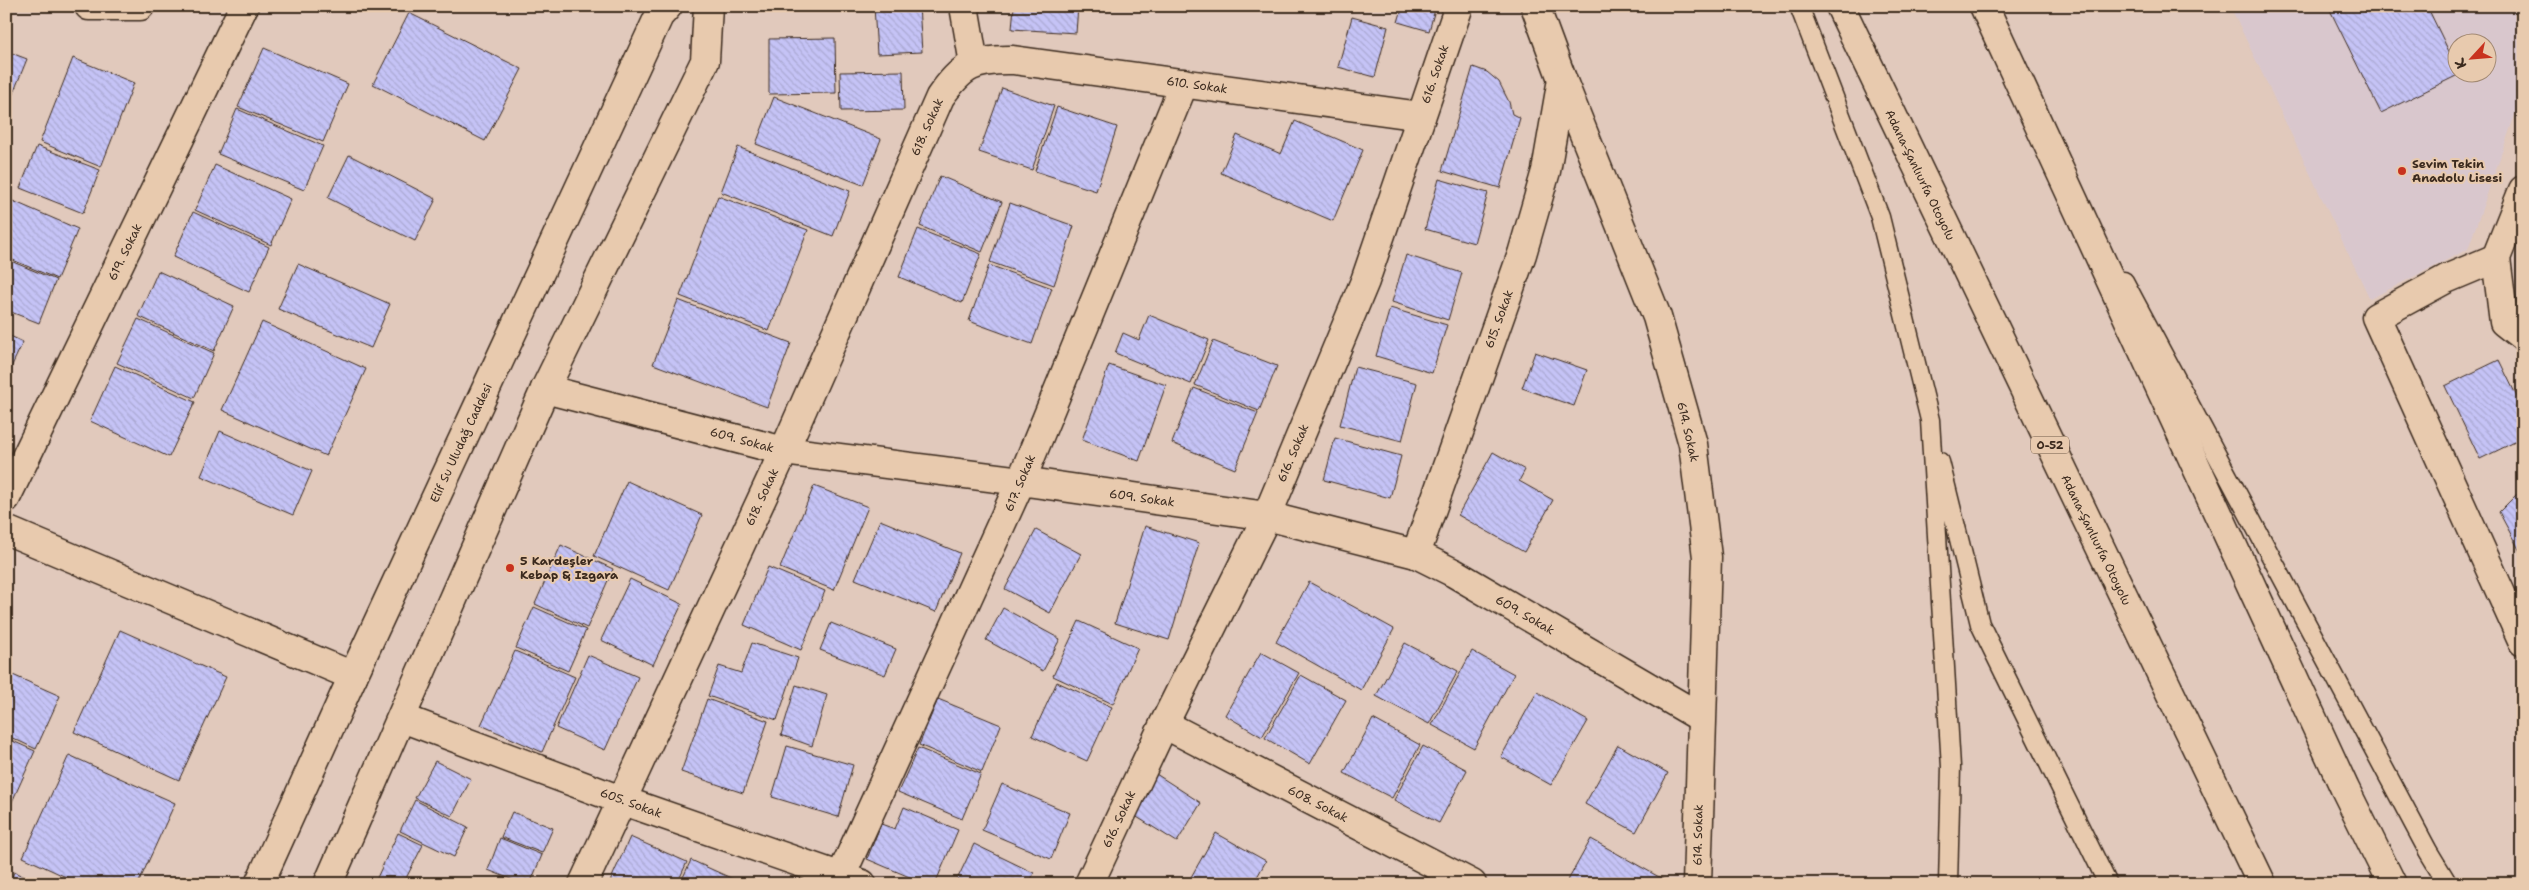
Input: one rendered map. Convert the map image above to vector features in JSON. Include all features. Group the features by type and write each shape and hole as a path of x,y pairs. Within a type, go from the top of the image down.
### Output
{"main road":[{"path":"89,6 140,6"},
{"name":"619. Sokak","path":"6,498 244,6"},
{"name":"Elif Su Uludağ Caddesi","path":"259,884 353,676 659,16 668,6"},
{"path":"328,884 545,389 705,61 708,6"},
{"path":"964,6 974,64"},
{"name":"616. Sokak","path":"1088,884 1164,724 1267,516 1365,281 1459,6"},
{"name":"614. Sokak","path":"1535,6 1562,80 1657,317 1694,444 1707,557 1700,717 1696,884"},
{"name":"Adana-Şanlıurfa Otoyolu","path":"1840,6 2262,884"},
{"path":"1984,6 2341,780 2392,884"},
{"name":"610. Sokak","path":"974,64 993,60 1013,60 1421,116"},
{"name":"618. Sokak","path":"583,884 784,451 940,97 954,77 974,64"},
{"name":"615. Sokak","path":"1416,554 1522,254 1546,171 1562,80"},
{"name":"617. Sokak","path":"852,880 1021,481 1184,84"},
{"path":"2523,190 2496,258 2504,322 2523,337"},
{"path":"2496,258 2446,279 2376,317 2523,642"},
{"name":"609. Sokak","path":"545,389 784,451 1021,481 1267,516 1416,554 1454,573 1700,717"},
{"path":"6,530 353,676"},
{"name":"605. Sokak","path":"402,718 621,800 852,880"},
{"name":"608. Sokak","path":"1164,724 1472,884"}],"lane":[{"path":"1799,6 1880,217 1980,624 2108,884"},
{"path":"2022,88 2418,833 2448,884"},
{"path":"1930,420 1951,766 1948,884"}],"shaded area":[{"name":"Sevim Tekin Anadolu Lisesi","path":"2230,6 2523,6 2523,92 2468,249 2370,299"}],"building":[{"path":"874,6 919,6 922,52 877,54"},
{"path":"1014,6 1078,6 1076,33 1012,29"},
{"path":"1139,6 1165,6 1165,11"},
{"path":"1403,6 1436,6 1429,31 1398,22"},
{"path":"2328,6 2427,6 2446,45 2446,81 2381,113"},
{"path":"409,13 522,69 485,141 373,84"},
{"path":"1352,17 1388,27 1375,77 1338,67"},
{"path":"835,38 836,93 769,94 769,39"},
{"path":"264,48 348,84 323,142 238,107"},
{"path":"6,51 27,59 6,111"},
{"path":"73,58 134,83 101,167 40,142"},
{"path":"1473,67 1487,72 1499,82 1509,102 1512,114 1520,118 1500,188 1442,171"},
{"path":"903,71 904,110 841,111 840,72"},
{"path":"1002,88 1054,106 1032,170 979,152"},
{"path":"774,97 881,139 863,185 756,144"},
{"path":"1057,107 1117,127 1096,191 1035,171"},
{"path":"237,109 323,146 304,190 218,154"},
{"path":"1295,121 1363,150 1333,221 1221,173 1237,135 1281,154"},
{"path":"37,146 100,170 83,213 20,188"},
{"path":"738,147 850,191 833,236 721,192"},
{"path":"349,155 436,199 415,241 328,198"},
{"path":"215,165 291,199 271,245 195,210"},
{"path":"940,176 1002,202 982,252 920,226"},
{"path":"1439,179 1488,193 1474,243 1425,229"},
{"path":"718,196 808,230 769,331 680,296"},
{"path":"6,198 78,229 57,279 6,257"},
{"path":"1010,203 1074,226 1054,285 990,262"},
{"path":"193,212 269,247 249,292 173,257"},
{"path":"918,229 981,254 962,303 899,277"},
{"path":"1406,255 1462,273 1448,320 1392,302"},
{"path":"6,259 56,280 39,323 6,310"},
{"path":"298,264 390,304 371,348 278,309"},
{"path":"989,265 1052,288 1032,344 969,321"},
{"path":"158,271 234,306 214,351 138,316"},
{"path":"678,300 791,343 767,407 653,364"},
{"path":"1390,308 1447,325 1432,373 1376,356"},
{"path":"1149,315 1209,340 1191,384 1115,353 1123,333 1139,340"},
{"path":"138,319 214,353 194,398 117,363"},
{"path":"262,322 366,369 326,456 222,410"},
{"path":"6,334 23,342 6,378"},
{"path":"1213,341 1277,366 1259,411 1195,385"},
{"path":"1535,352 1587,370 1574,406 1522,388"},
{"path":"2499,360 2523,409 2523,438 2480,459 2445,386"},
{"path":"1109,365 1166,385 1139,461 1082,440"},
{"path":"115,366 195,402 169,457 90,421"},
{"path":"1355,367 1417,383 1402,441 1340,425"},
{"path":"1194,388 1258,413 1235,469 1172,443"},
{"path":"220,431 312,471 293,515 201,476"},
{"path":"1335,438 1401,456 1390,498 1324,480"},
{"path":"1493,452 1525,470 1519,481 1553,500 1524,552 1458,515"},
{"path":"627,481 702,515 669,590 594,556"},
{"path":"814,486 868,507 834,590 780,568"},
{"path":"2521,490 2523,492 2523,557 2499,512"},
{"path":"880,520 960,553 936,612 855,579"},
{"path":"1145,526 1199,543 1169,640 1115,623"},
{"path":"1036,530 1081,554 1050,613 1005,589"},
{"path":"561,545 613,569 587,628 535,604"},
{"path":"768,567 825,591 801,650 744,625"},
{"path":"630,579 682,604 653,665 601,640"},
{"path":"1309,582 1394,629 1361,690 1276,642"},
{"path":"534,607 586,630 568,671 516,648"},
{"path":"1003,608 1060,639 1043,671 986,640"},
{"path":"1079,621 1138,648 1113,704 1053,676"},
{"path":"831,623 896,649 885,675 820,650"},
{"path":"120,630 226,677 179,780 74,732"},
{"path":"752,643 798,658 777,720 708,696 719,666 741,673"},
{"path":"1405,643 1458,671 1429,724 1376,696"},
{"path":"515,651 575,677 542,752 481,725"},
{"path":"1472,651 1514,674 1474,748 1432,725"},
{"path":"1261,652 1299,673 1262,737 1225,715"},
{"path":"588,655 638,677 605,750 556,728"},
{"path":"6,672 60,696 36,749 6,735"},
{"path":"1301,675 1346,700 1310,764 1265,738"},
{"path":"1057,682 1112,707 1087,761 1032,736"},
{"path":"796,685 827,695 812,746 781,735"},
{"path":"1537,692 1588,721 1551,785 1501,757"},
{"path":"707,699 768,721 743,793 681,772"},
{"path":"938,699 1001,725 982,772 919,745"},
{"path":"1373,719 1420,745 1392,798 1344,773"},
{"path":"6,738 35,751 11,804 6,802"},
{"path":"1618,745 1668,773 1636,832 1585,804"},
{"path":"787,746 853,765 838,817 772,797"},
{"path":"1423,746 1467,770 1439,823 1394,800"},
{"path":"918,748 981,774 962,819 898,792"},
{"path":"69,755 175,803 138,884 81,884 23,857"},
{"path":"435,761 471,779 452,816 415,798"},
{"path":"1156,774 1201,803 1177,842 1132,814"},
{"path":"1002,784 1070,813 1051,859 982,830"},
{"path":"415,800 468,827 454,857 400,831"},
{"path":"904,807 958,830 935,884 926,884 867,859 881,824 895,829"},
{"path":"512,812 553,828 542,853 501,837"},
{"path":"398,833 423,845 403,884 378,884 375,882"},
{"path":"1216,833 1266,861 1253,884 1204,884 1191,877"},
{"path":"630,837 687,862 677,884 609,884"},
{"path":"500,838 542,855 530,884 523,884 488,870"},
{"path":"1591,839 1668,882 1667,884 1566,884"},
{"path":"974,844 1034,873 1029,884 955,884"},
{"path":"691,860 744,884 680,884"},
{"path":"14,872 40,884 9,884"}],"place":[{"name":"Sevim Tekin Anadolu Lisesi","path":"2402,171"},
{"name":"5 Kardeşler Kebap & Izgara","path":"510,568"}]}
